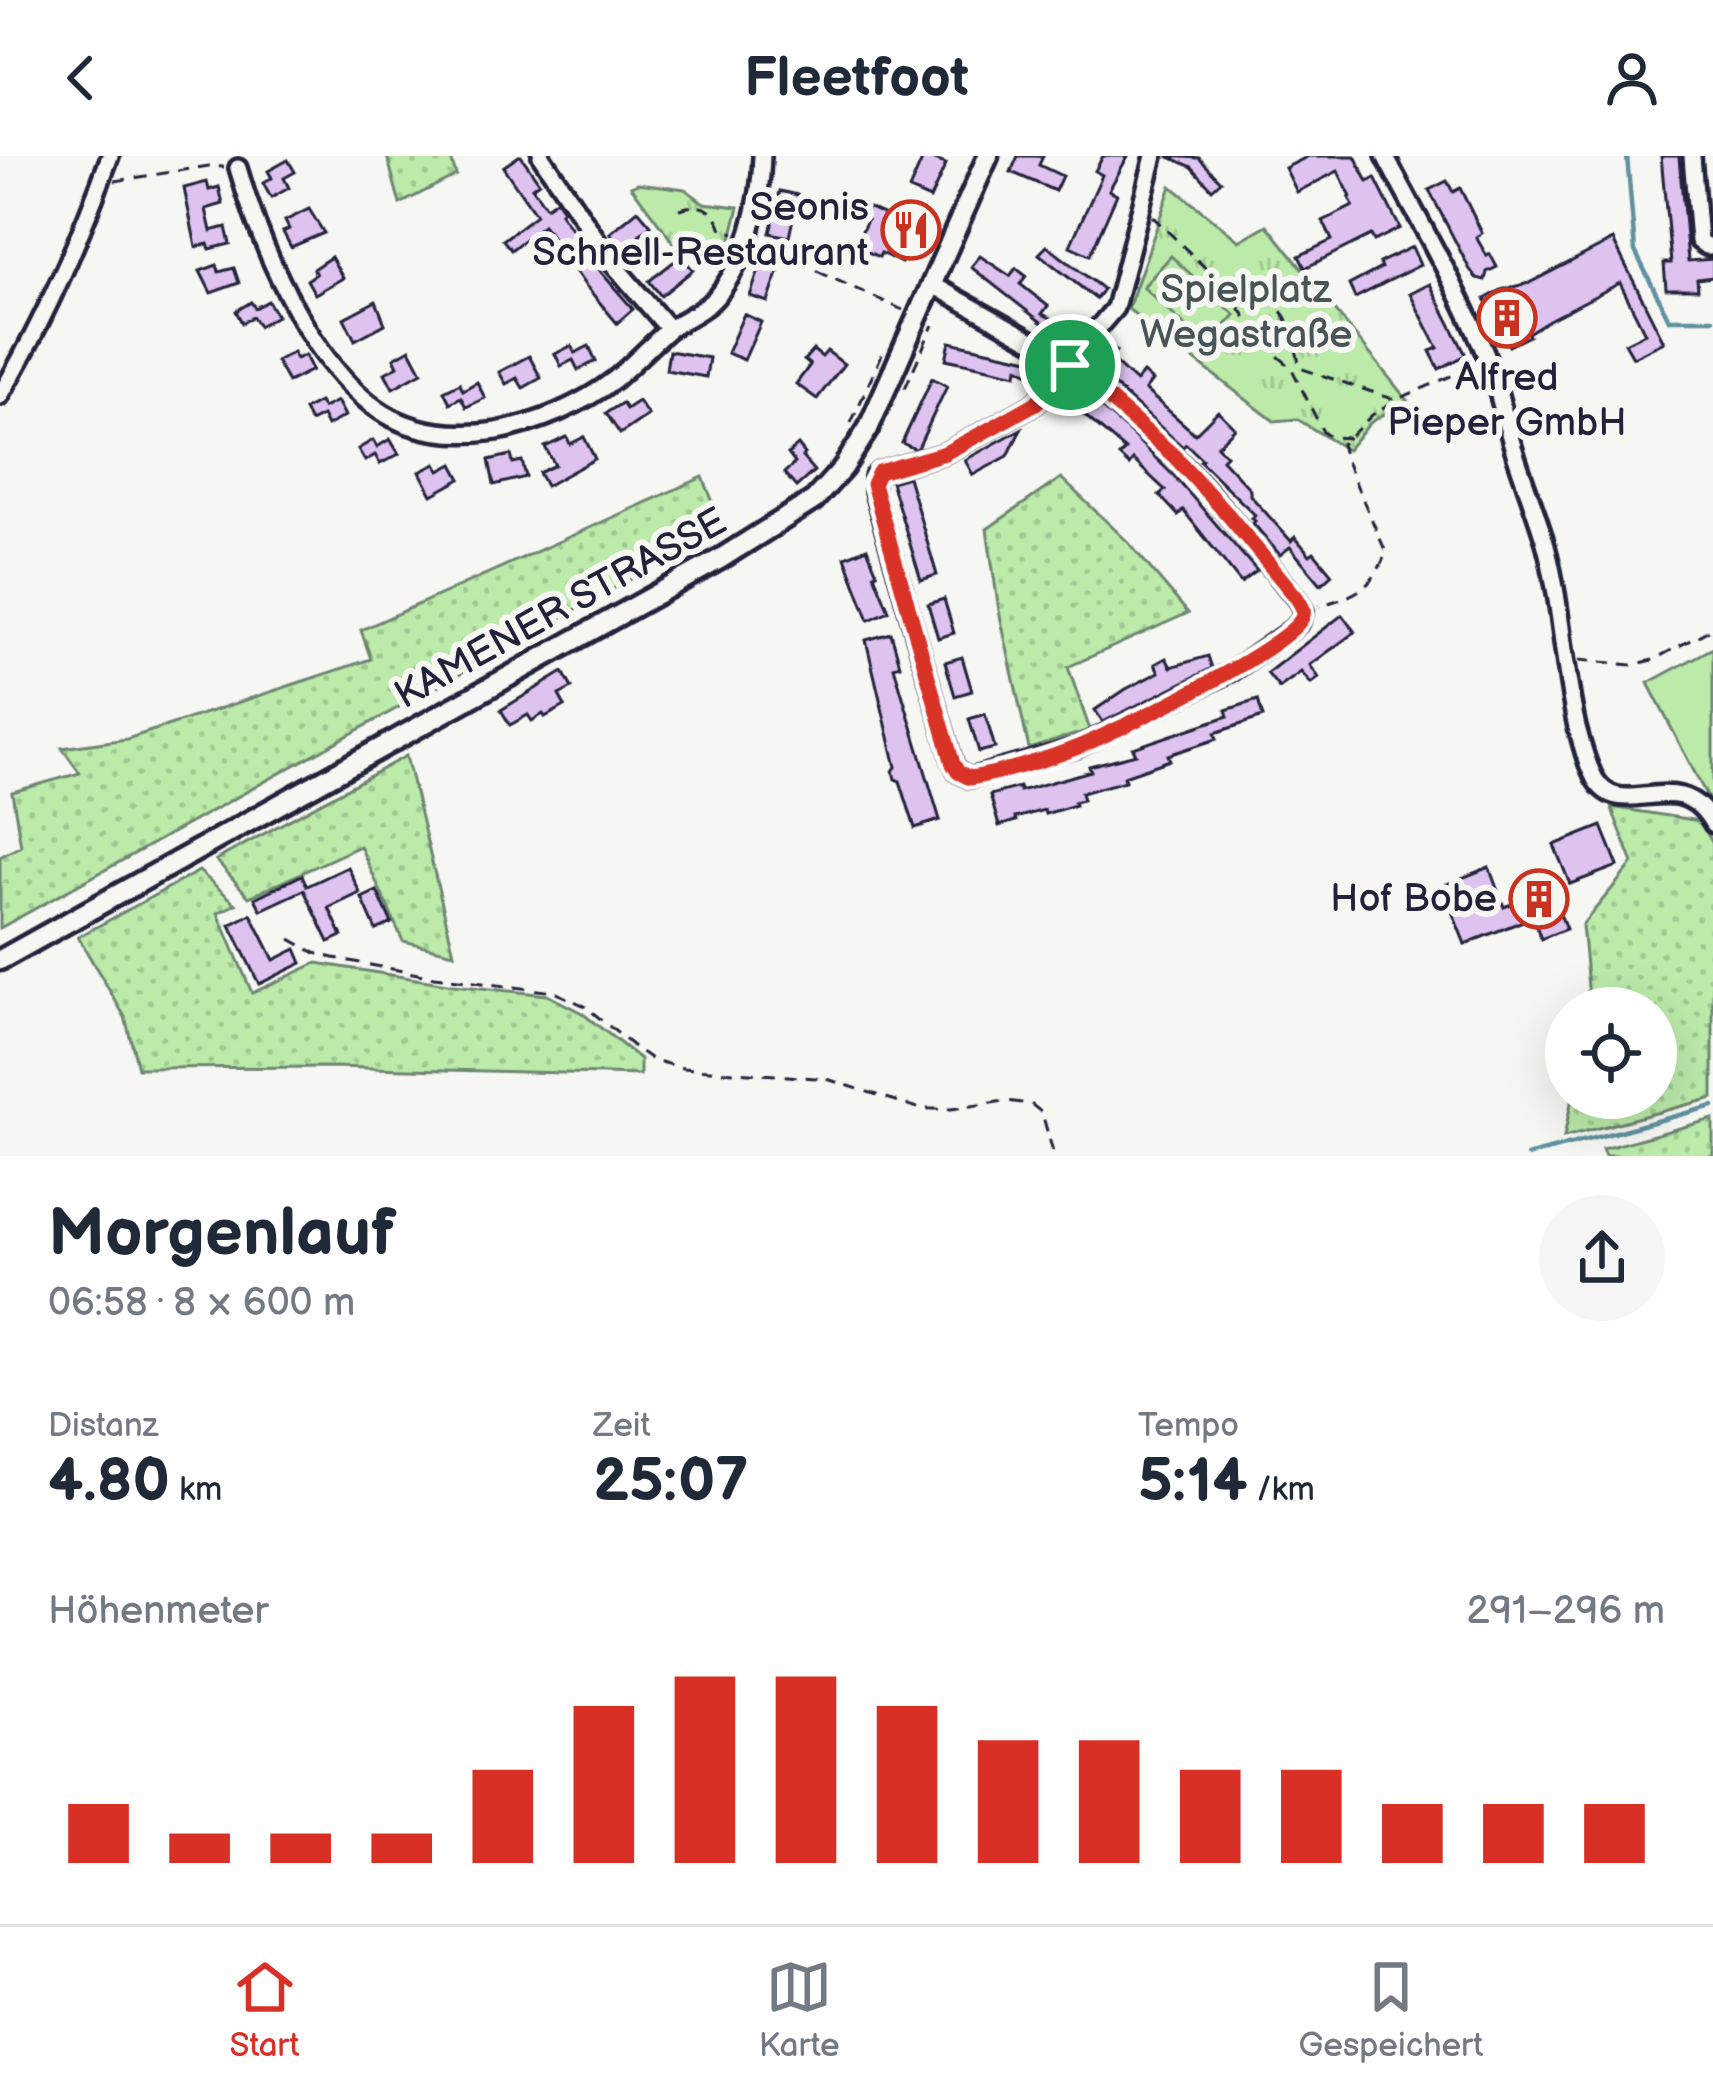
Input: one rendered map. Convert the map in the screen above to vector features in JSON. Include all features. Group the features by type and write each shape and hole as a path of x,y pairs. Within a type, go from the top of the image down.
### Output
{"main road":[{"name":"KAMENER STRASSE","path":"0,960 720,559 814,500 843,468 868,429 988,156"}],"street":[{"path":"0,396 71,259 110,156"},
{"path":"541,156 613,264 669,328"},
{"path":"238,168 273,268 298,314 352,386 378,409 411,427 476,434 544,419 612,381 669,328 714,300 735,268 746,236 756,206 762,156"},
{"path":"933,285 1054,352 1070,365 1174,456 1304,610 1291,629 1198,690 1076,748 970,778 953,764 873,484 879,472 945,453 1036,403 1070,365 1115,308 1154,156"},
{"path":"1385,156 1488,360 1556,586 1584,754 1597,784 1610,794 1628,798 1689,797 1713,824"},
{"path":"1692,156 1700,241 1713,246"}],"path":[{"path":"101,181 209,166 238,168"},
{"path":"679,209 703,206 716,214 722,230 761,241 902,310"},
{"path":"1141,208 1226,288 1264,344 1291,367 1323,432 1330,437 1350,437"},
{"path":"1226,288 1249,285 1281,306 1300,368"},
{"path":"848,431 884,350"},
{"path":"1304,610 1361,591 1379,571 1386,552 1341,444 1396,400 1488,360"},
{"path":"1291,367 1396,400"},
{"path":"1565,660 1631,665 1653,660 1713,628"},
{"path":"290,939 315,953 353,962 554,992 585,1006 634,1047 668,1065 827,1079 922,1108 1005,1101 1031,1104 1042,1113 1054,1156"}],"green space":[{"path":"387,156 450,156 456,175 400,204"},
{"path":"631,186 685,189 704,203 739,207 725,261 675,245"},
{"name":"Spielplatz Wegastraße","path":"1171,186 1239,241 1267,225 1407,400 1370,423 1347,450 1297,419 1274,421 1128,309"},
{"path":"1171,256 1235,315 1207,346 1143,287"},
{"path":"703,477 723,528 0,928 0,857 21,846 12,792 80,773 62,748 127,739 371,659 361,630"},
{"path":"1061,478 1128,542 1188,613 1068,667 1090,730 1029,749 987,529"},
{"path":"1713,648 1713,808 1648,683"},
{"path":"406,756 454,953 403,941 360,846 249,897 216,860"},
{"path":"1611,807 1700,821 1713,844 1713,1098 1677,1107 1677,987 1588,987 1582,925 1633,863"},
{"path":"199,871 236,904 218,913 252,993 317,963 547,995 582,1013 640,1059 640,1075 331,1067 138,1068 125,1017 78,937"},
{"path":"1568,1119 1633,1119 1564,1137"},
{"path":"1713,1119 1713,1156 1605,1156 1602,1149"}],"building":[{"path":"519,156 539,182 532,187 546,207 556,200 601,272 633,309 617,323 543,225 511,250 503,240 536,215 503,167"},
{"path":"924,156 946,164 930,199 909,190"},
{"path":"1018,156 1043,156 1039,165 1062,176 1055,191 1011,172"},
{"path":"1103,156 1128,156 1109,190 1117,194 1090,255 1070,246 1102,175 1095,171"},
{"path":"1167,156 1199,158 1221,181 1212,189 1192,167"},
{"path":"1309,156 1355,156 1368,182 1375,178 1400,228 1374,241 1371,235 1305,268 1299,256 1332,240 1323,221 1353,206 1338,171 1297,192 1285,168"},
{"path":"1661,156 1679,156 1688,261 1713,259 1713,277 1697,279 1698,289 1666,289 1664,263 1671,263"},
{"path":"288,160 295,172 284,178 289,188 271,198 263,183 272,178 268,171"},
{"path":"1447,181 1453,192 1460,188 1482,233 1476,237 1497,267 1487,272 1485,280 1476,278 1469,268 1429,190"},
{"path":"207,182 209,190 219,187 223,204 206,209 211,231 226,227 230,244 210,249 208,244 196,247 184,188"},
{"path":"780,191 798,195 789,237 770,233"},
{"path":"867,207 892,218 896,210 920,221 901,263 855,246 867,220 862,218"},
{"path":"309,209 324,233 291,247 283,232 289,229 285,221"},
{"path":"638,210 651,225 623,249 610,233"},
{"path":"1613,240 1664,342 1633,357 1625,343 1645,333 1620,283 1509,346 1485,299 1529,283"},
{"path":"1047,246 1103,289 1096,299 1039,254"},
{"path":"1412,247 1420,265 1355,298 1349,285"},
{"path":"681,256 693,270 661,296 649,281"},
{"path":"764,256 782,262 768,302 750,296"},
{"path":"980,256 1010,276 1016,268 1026,276 1020,284 1048,306 1042,314 1071,327 1064,342 1047,335 1050,329 971,267"},
{"path":"331,257 343,278 315,294 307,280 316,274 313,269"},
{"path":"217,265 219,272 234,268 239,283 211,293 200,271"},
{"path":"1430,284 1466,355 1439,369 1430,351 1438,348 1410,294"},
{"path":"268,301 277,316 259,326 253,317 242,323 236,311 251,302 255,308"},
{"path":"376,301 385,324 355,340 344,318"},
{"path":"744,314 761,322 744,360 727,353"},
{"path":"950,342 1036,357 1051,366 1041,379 1018,367 1017,374 946,359"},
{"path":"1107,344 1116,351 1110,358 1136,382 1143,373 1152,381 1145,390 1195,434 1218,411 1235,428 1217,446 1226,455 1222,459 1291,541 1295,537 1310,555 1314,552 1332,574 1321,584 1290,547 1280,555 1253,523 1255,515 1202,459 1089,363"},
{"path":"571,346 575,353 589,346 596,361 578,370 573,360 561,366 555,354"},
{"path":"410,349 422,372 393,388 385,373 398,366 394,358"},
{"path":"813,350 822,357 827,351 844,364 817,399 796,384 810,365 804,360"},
{"path":"669,351 709,358 706,377 666,370"},
{"path":"293,352 296,359 305,355 312,370 288,382 276,361"},
{"path":"529,356 541,378 523,388 517,378 506,384 499,372"},
{"path":"932,378 947,386 915,449 902,443"},
{"path":"477,382 485,398 466,407 461,397 450,403 444,391 460,383 463,390"},
{"path":"1072,383 1174,476 1257,571 1241,583 1183,510 1178,515 1159,495 1165,490 1133,460 1129,465 1119,456 1125,450 1061,395"},
{"path":"337,401 345,416 327,426 322,416 310,422 304,410 319,402 323,408"},
{"path":"638,401 648,415 620,434 606,413 622,403 626,409"},
{"path":"1021,429 1008,456 973,475 965,460"},
{"path":"567,437 570,444 584,437 595,459 546,486 539,473 555,465 545,447"},
{"path":"390,439 399,454 380,464 375,455 365,461 358,449 373,440 377,447"},
{"path":"798,445 814,471 796,487 784,473 795,463 788,454"},
{"path":"511,455 513,463 522,461 526,477 494,485 489,460"},
{"path":"436,464 440,471 453,464 461,479 432,495 420,472"},
{"path":"908,477 937,575 921,580 891,482"},
{"path":"867,548 889,611 869,620 845,557"},
{"path":"944,599 954,633 938,638 928,604"},
{"path":"1342,615 1355,632 1310,665 1319,678 1311,684 1301,672 1279,688 1267,673"},
{"path":"891,633 900,665 894,667 940,820 915,828 900,781 895,779 866,640"},
{"path":"1208,656 1212,668 1103,722 1095,710 1159,672 1155,664 1166,658 1171,667"},
{"path":"962,657 972,691 955,696 945,662"},
{"path":"563,672 572,688 559,695 565,706 545,717 532,721 528,715 510,725 501,710"},
{"path":"1258,700 1263,717 1215,733 1217,739 1168,755 1170,760 1124,776 1125,781 1081,793 1083,800 1075,805 999,826 990,795 1091,771 1089,766 1136,754 1133,748 1228,716 1226,710"},
{"path":"985,714 995,748 979,752 969,719"},
{"path":"1602,826 1618,866 1570,884 1554,845"},
{"path":"348,867 360,893 329,908 342,936 329,942 304,890 261,910 255,898 302,875 307,886"},
{"name":"Hof Bobe","path":"1489,867 1504,907 1550,889 1566,929 1541,939 1533,917 1465,944 1442,886"},
{"path":"377,891 392,923 376,930 362,898"},
{"path":"251,914 274,960 296,949 302,963 259,984 230,925"}],"waterway":[{"path":"1627,156 1635,251 1669,319 1713,319"},
{"path":"1527,1156 1713,1106"}],"place":[{"name":"Seonis Schnell-Restaurant","path":"911,230"},
{"name":"Alfred Pieper GmbH","path":"1507,318"},
{"name":"Hof Bobe","path":"1539,899"}],"route":[{"path":"1070,365 1174,456 1297,598 1303,616 1233,671 1198,690 1076,748 970,778 953,764 874,492 874,477 945,453 1036,403 1070,365"}]}
